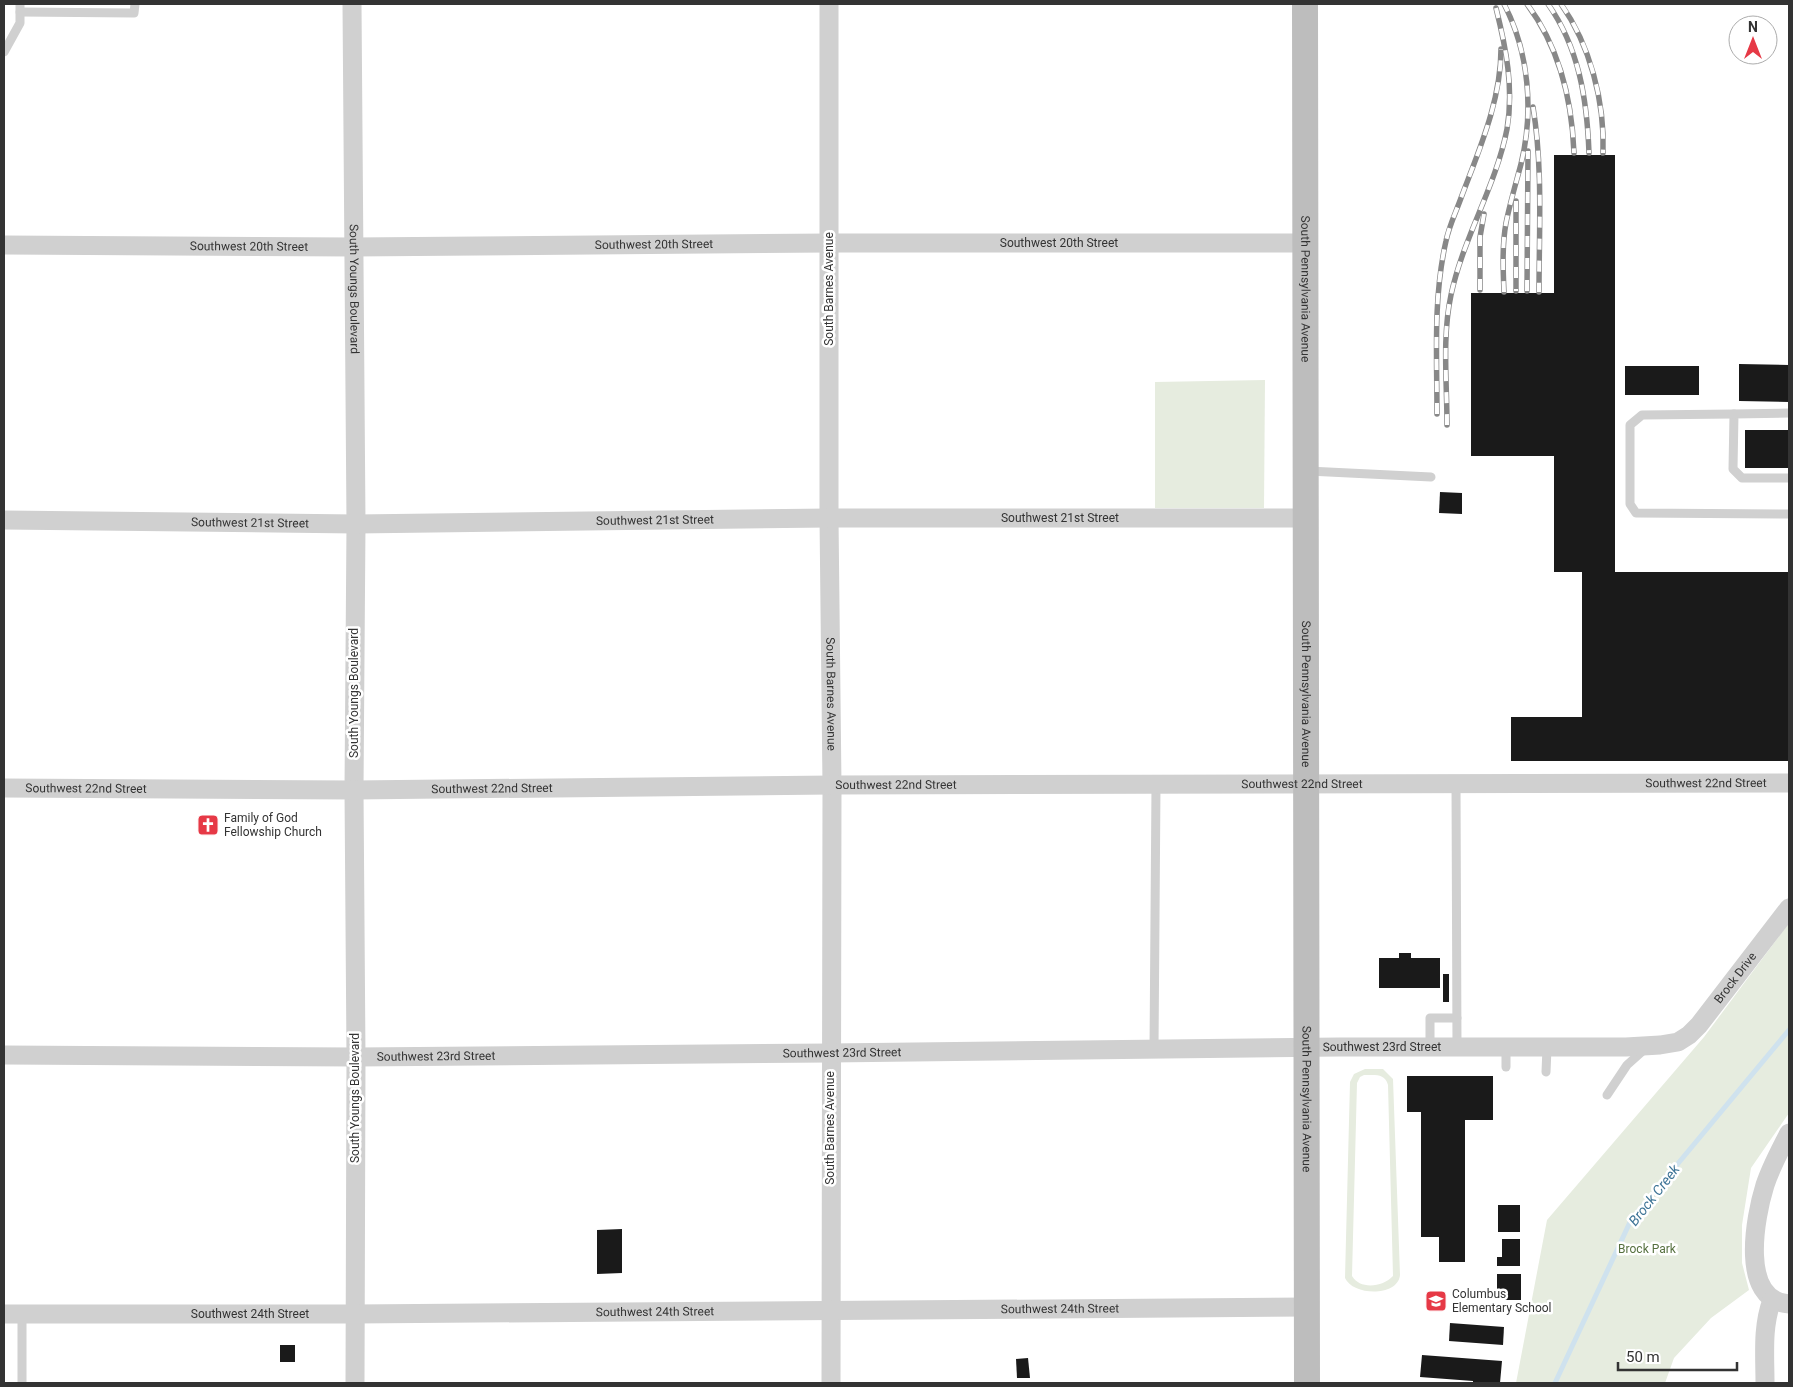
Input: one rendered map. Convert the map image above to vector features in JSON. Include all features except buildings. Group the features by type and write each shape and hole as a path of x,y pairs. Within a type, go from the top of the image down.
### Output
{"main road":[{"name":"South Pennsylvania Avenue","path":"1305,4 1307,1383"}],"street":[{"name":"South Youngs Boulevard","path":"352,4 356,524 354,790 356,1056 355,1383"},
{"name":"South Barnes Avenue","path":"828,4 830,243 829,518 832,786 830,1383"},
{"name":"Southwest 20th Street","path":"4,245 353,247 830,243 1305,243"},
{"name":"Southwest 21st Street","path":"4,520 356,524 829,518 1306,518"},
{"name":"Southwest 22nd Street","path":"4,788 354,790 832,786 1789,783"},
{"name":"Brock Drive","path":"1678,1042 1699,1025 1789,908"},
{"name":"Southwest 23rd Street","path":"4,1054 356,1056 1154,1049 1547,1048 1648,1046 1678,1042"},
{"path":"1765,1383 1766,1321 1781,1302 1761,1287 1756,1270 1754,1251 1761,1198 1774,1162 1789,1133"},
{"name":"Southwest 24th Street","path":"13,1314 354,1314 1307,1307"}],"lane":[{"path":"4,52 20,23 20,8 134,13 135,4"},
{"path":"1789,413 1642,415 1630,425 1630,504 1636,513 1789,514"},
{"path":"1734,414 1733,468 1742,478 1789,478"},
{"path":"1306,471 1432,477"},
{"path":"1456,784 1453,828 1461,859 1457,1048"},
{"path":"1154,1049 1156,785"},
{"path":"1430,1048 1430,1018 1457,1018"},
{"path":"1607,1095 1628,1066 1648,1046"},
{"path":"1506,1048 1506,1067"},
{"path":"1546,1072 1547,1048"},
{"path":"13,1314 22,1383"}],"green space":[{"path":"1265,380 1264,508 1155,508 1155,382"},
{"name":"Brock Park","path":"1789,923 1789,1113 1751,1168 1742,1225 1742,1263 1749,1290 1711,1318 1674,1358 1665,1383 1516,1383 1547,1220 1704,1037"},
{"path":"1365,1069 1383,1069 1393,1079 1400,1275 1392,1287 1384,1290 1365,1291 1350,1284 1345,1278 1350,1082 1354,1074","holes":["1376,1075 1385,1078 1388,1085 1393,1276 1378,1285 1360,1283 1352,1276 1357,1083 1360,1077"]}],"waterway":[{"name":"Brock Creek","path":"1555,1383 1631,1220 1789,1030"}],"railway":[{"path":"1504,4 1519,42 1524,62 1528,103 1525,144 1505,231 1503,257 1504,292"},
{"path":"1527,4 1548,38 1562,74 1567,93 1574,153"},
{"path":"1548,4 1559,21 1574,56 1586,113 1589,153"},
{"path":"1561,4 1580,37 1594,75 1601,114 1603,153"},
{"path":"1447,425 1446,343 1451,295 1463,253 1502,150 1509,114 1508,68 1496,8"},
{"path":"1437,414 1437,306 1442,262 1449,230 1488,125 1497,87 1501,49"},
{"path":"1533,107 1539,176 1539,292"},
{"path":"1527,291 1528,151"},
{"path":"1516,201 1516,291"},
{"path":"1480,290 1480,237 1484,214"}],"place":[{"name":"Family of God Fellowship Church","path":"208,825"},
{"name":"Columbus Elementary School","path":"1436,1301"}]}
